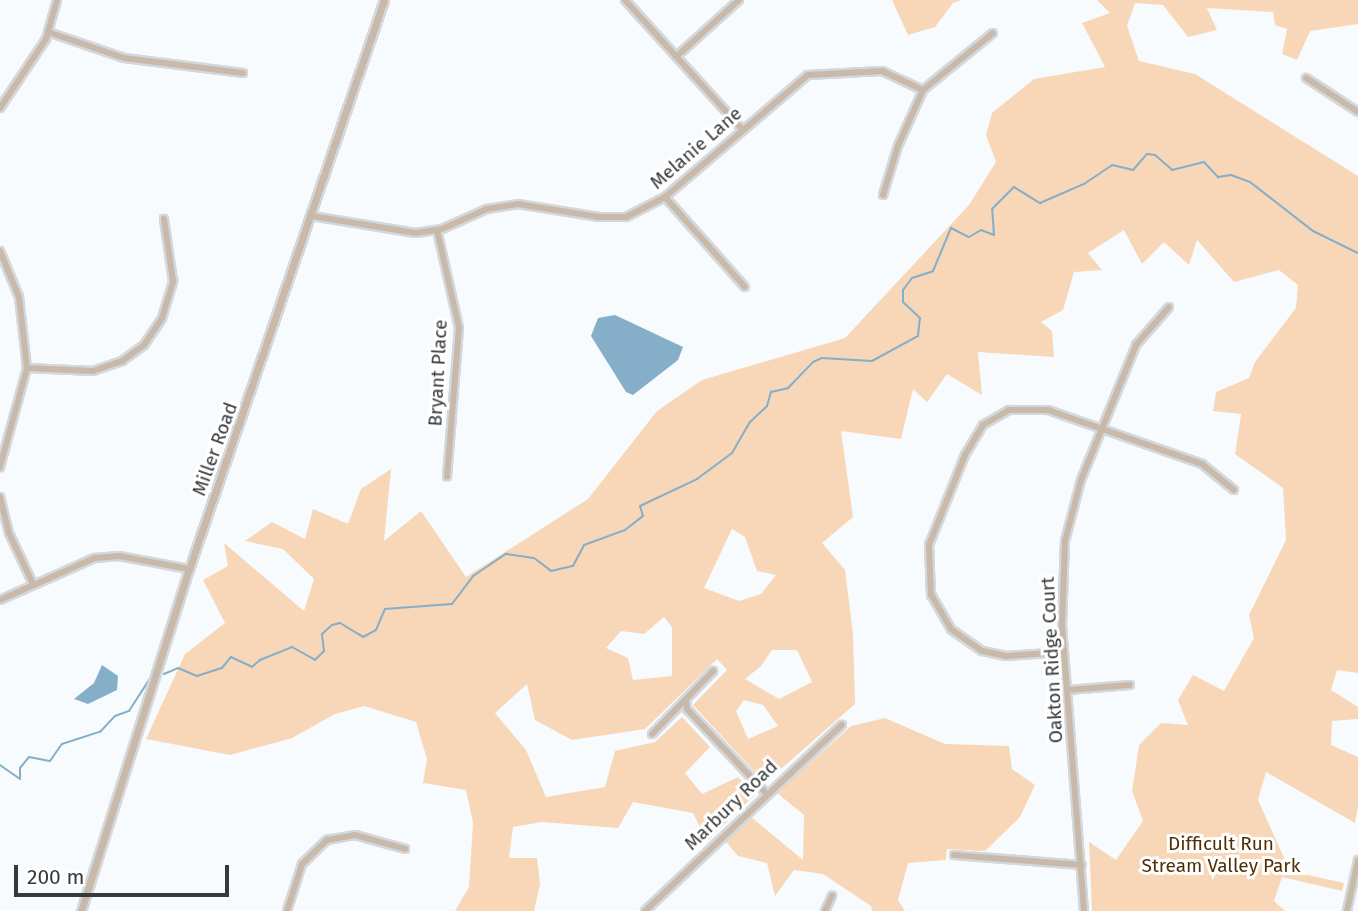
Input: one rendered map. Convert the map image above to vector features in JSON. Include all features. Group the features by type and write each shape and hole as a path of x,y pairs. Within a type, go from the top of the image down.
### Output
{"street":[{"path":"0,108 48,32 57,0"},
{"name":"Miller Road","path":"81,911 189,569 384,0"},
{"path":"625,0 678,55 742,129"},
{"path":"678,55 739,0"},
{"path":"48,32 124,58 243,73"},
{"path":"883,195 923,90 993,33"},
{"name":"Melanie Lane","path":"312,216 405,233 437,230 502,206 533,205 620,218 646,210 665,197 799,80 819,72 882,71 923,90"},
{"path":"1306,78 1358,112"},
{"path":"665,197 745,287"},
{"path":"27,368 93,371 122,361 144,345 163,318 173,281 164,219"},
{"name":"Bryant Place","path":"437,230 458,328 447,477"},
{"path":"0,251 19,297 27,368 0,467"},
{"name":"Oakton Ridge Court","path":"1084,911 1064,652 1065,541 1074,500 1139,338 1169,307"},
{"path":"1064,652 1006,656 970,645 936,608 928,581 927,556 969,446 990,419 1018,408 1038,408 1202,464 1234,490"},
{"path":"0,497 9,533 33,584"},
{"path":"0,600 95,558 119,556 189,569"},
{"path":"652,734 713,671"},
{"path":"1068,690 1130,685"},
{"path":"686,700 687,709 766,793"},
{"name":"Marbury Road","path":"645,911 766,793 842,725"},
{"path":"287,911 302,864 327,840 355,835 405,849"},
{"path":"954,855 1082,865"},
{"path":"1347,911 1358,860"},
{"path":"825,911 832,896"}],"green space":[{"path":"892,0 962,0 953,3 935,27 908,35"},
{"name":"Difficult Run Stream Valley Park","path":"1097,0 1358,0 1358,24 1310,31 1297,60 1282,54 1287,29 1275,25 1273,12 1207,8 1217,30 1188,37 1163,5 1135,3 1127,26 1139,61 1195,74 1358,176 1358,673 1337,670 1331,690 1358,707 1358,719 1332,721 1331,745 1358,757 1358,806 1355,823 1266,772 1258,800 1290,871 1344,883 1342,891 1282,877 1274,901 1285,911 1092,911 1089,842 1116,860 1143,821 1132,791 1139,745 1161,723 1188,725 1178,700 1193,675 1224,691 1254,638 1249,615 1286,540 1283,488 1235,454 1241,414 1213,411 1216,392 1249,378 1255,362 1296,308 1298,285 1279,270 1234,282 1197,240 1189,265 1164,242 1142,264 1124,230 1088,253 1102,270 1074,272 1063,310 1041,322 1052,331 1054,357 978,352 982,395 947,374 927,402 913,389 901,439 841,431 853,517 822,543 845,570 853,634 855,704 765,783 693,705 727,670 717,659 645,729 572,740 535,720 527,684 495,713 526,750 546,797 605,787 615,751 655,742 682,717 710,747 685,773 702,794 738,777 755,795 707,841 693,813 633,802 618,828 542,822 513,827 509,858 537,858 540,884 534,911 455,911 469,887 473,823 466,790 423,783 427,759 416,722 364,706 335,714 292,738 230,755 146,739 185,654 225,623 203,580 228,566 224,543 304,611 314,579 283,549 245,541 272,522 305,539 313,509 348,524 361,489 391,469 384,541 421,511 466,577 588,499 657,411 702,380 845,338 969,205 996,162 986,135 992,113 1034,79 1105,67 1082,23 1110,13","holes":["732,529 745,537 757,571 776,575 761,594 739,601 704,588","664,617 672,627 672,676 633,680 628,658 606,648 621,631 644,634","772,650 797,650 812,682 779,699 745,679 761,666","744,700 763,705 778,726 748,739 736,711"]},
{"path":"885,718 945,744 1009,746 1012,769 1035,785 1020,817 985,851 947,849 946,860 908,863 898,900 905,911 872,911 871,906 823,874 794,870 775,896 767,863 738,856 726,842 751,817 803,860 804,815 777,793 851,726"}],"water":[{"path":"615,315 683,347 678,360 633,395 626,392 591,336 598,318"},
{"path":"102,665 118,676 117,690 88,704 74,699 94,683"}],"waterway":[{"path":"164,674 178,668 197,676 222,668 231,657 252,667 260,660 292,647 315,660 324,651 322,634 332,625 340,623 363,637 376,630 385,609 452,604 473,576 506,554 534,558 551,571 573,566 584,545 625,530 643,516 640,506 697,479 732,453 750,422 767,406 771,392 788,388 813,362 822,358 872,361 918,336 920,318 903,302 903,290 912,278 933,271 951,228 969,237 981,230 994,235 992,209 1014,187 1040,203 1084,184 1112,165 1133,170 1147,154 1155,155 1172,170 1204,162 1218,177 1231,175 1250,182 1313,231 1358,253"},
{"path":"0,765 20,779 20,768 29,757 50,761 62,744 100,732 115,716 129,711 151,677"}]}
